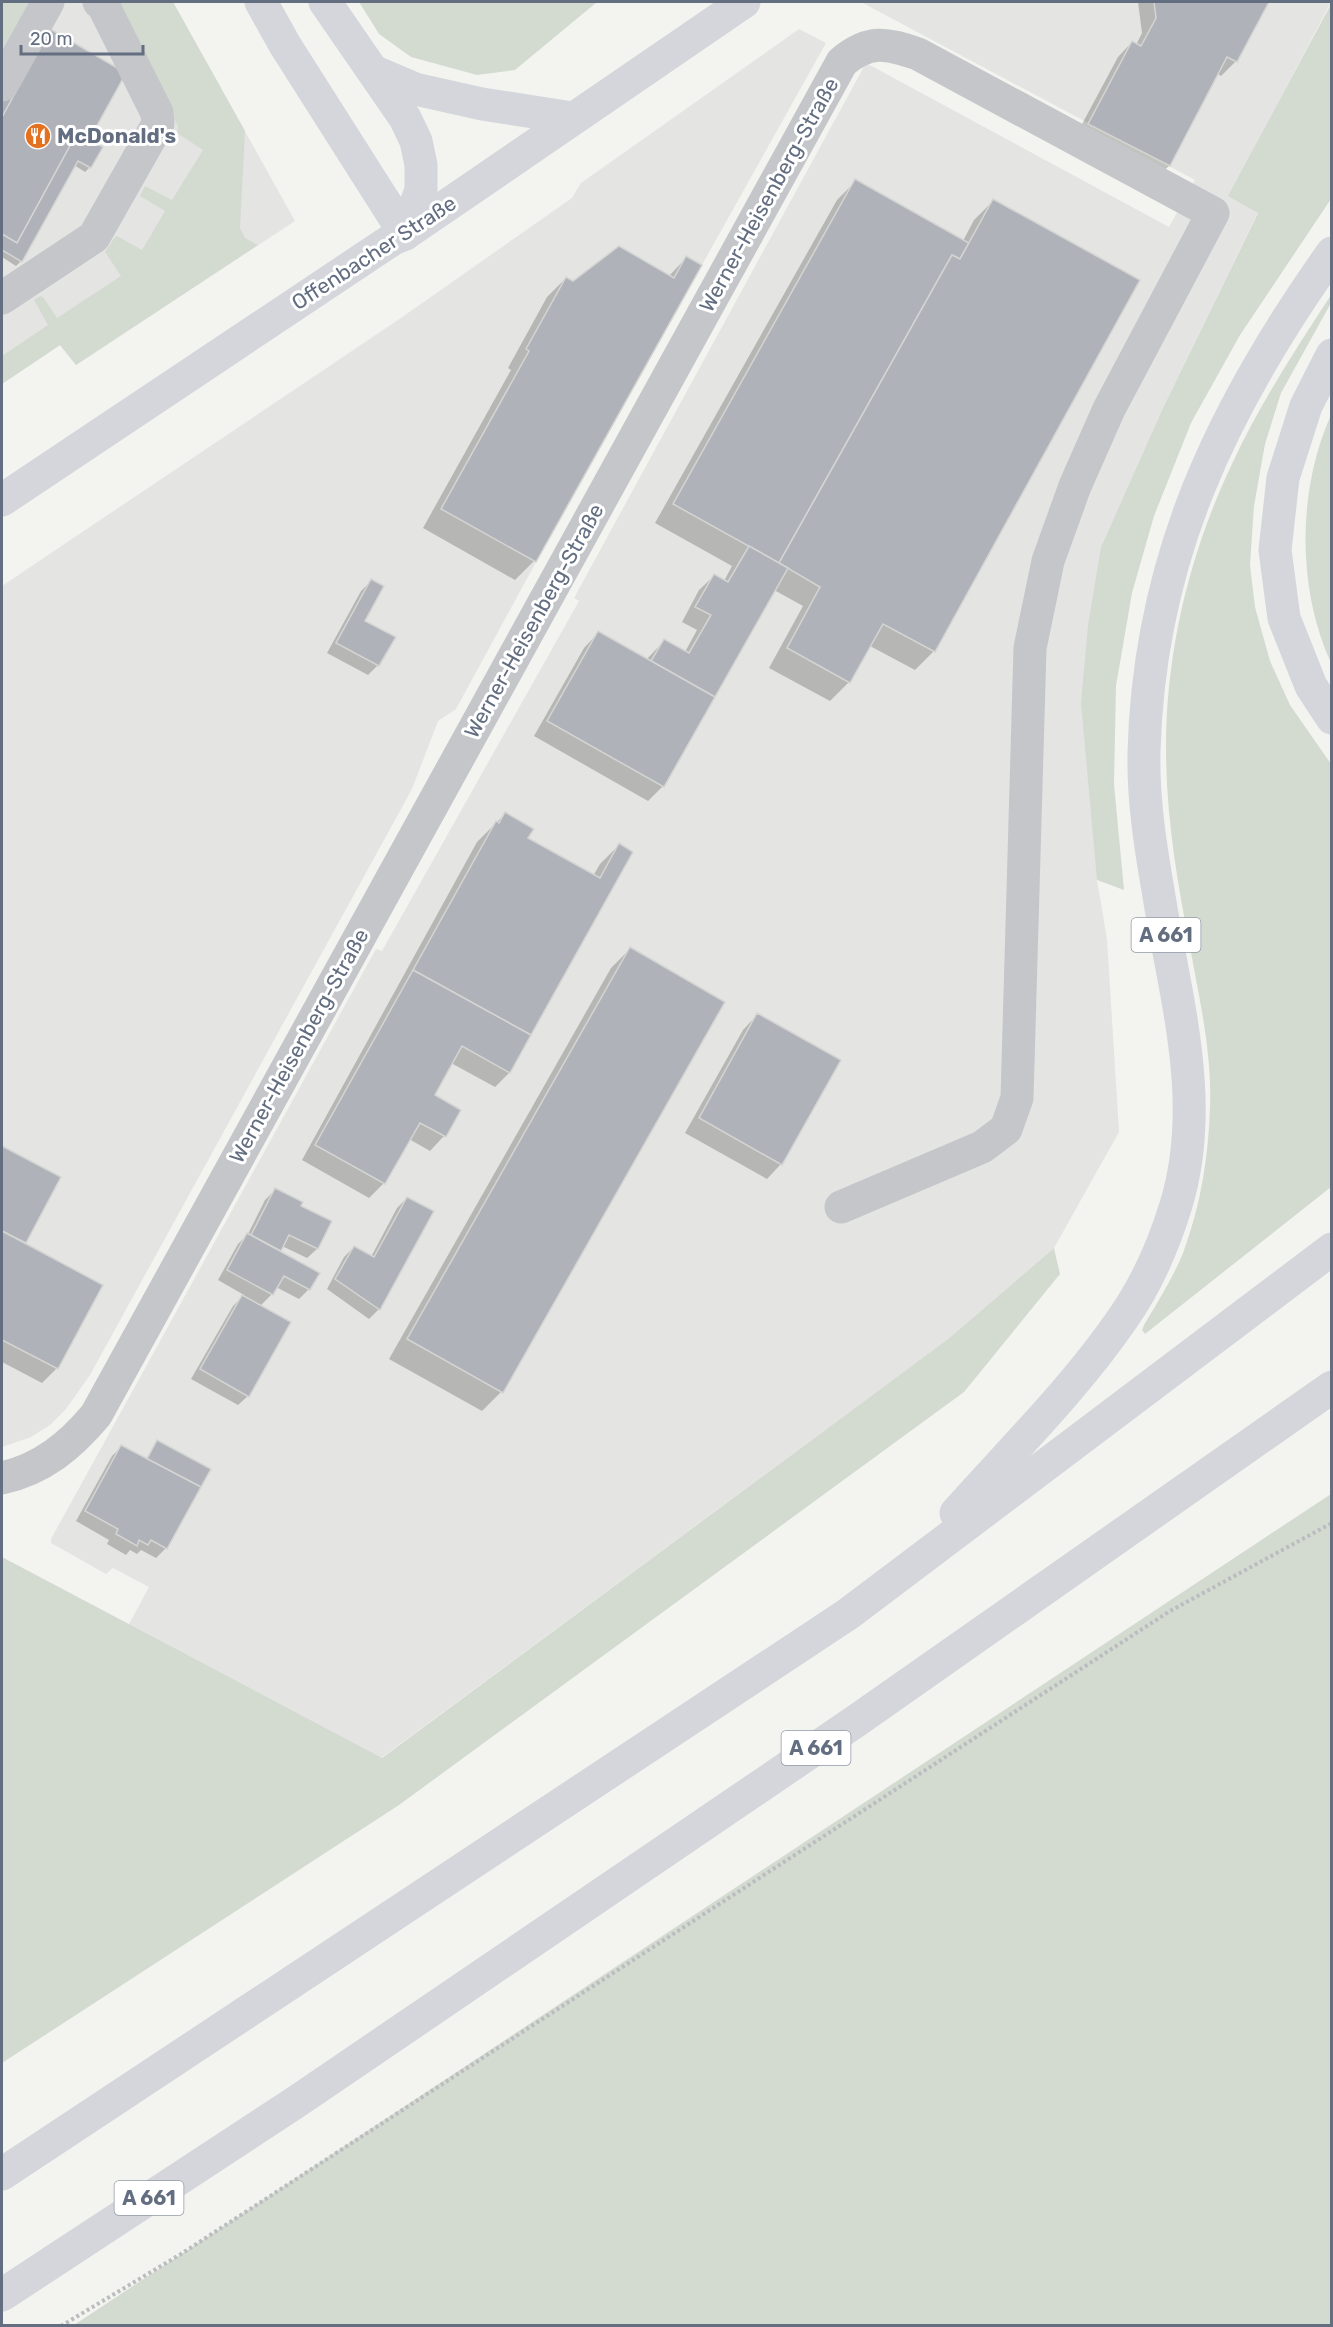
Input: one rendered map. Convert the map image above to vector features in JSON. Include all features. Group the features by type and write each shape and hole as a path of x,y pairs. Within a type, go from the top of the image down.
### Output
{"main road":[{"path":"261,2 285,45 405,234"},
{"path":"325,2 375,72 416,141 421,165 421,190 405,234"},
{"name":"Offenbacher Straße","path":"2,500 393,239 405,234 744,2"},
{"path":"375,72 415,89 483,104 572,118"},
{"name":"A 661","path":"908,1567 1087,1366 1125,1316 1149,1274 1177,1202 1185,1162 1189,1079 1185,1033 1158,891 1146,811 1144,753 1148,682 1158,620 1173,556 1191,503 1217,445 1252,376 1296,304 1332,253"},
{"path":"1332,355 1306,406 1283,478 1275,550 1284,618 1311,686 1332,718"},
{"name":"A 661","path":"2,2174 848,1614 1332,1249"},
{"name":"A 661","path":"2,2295 297,2102 856,1721 1332,1387"}],"street":[{"path":"2,85 48,2"},
{"path":"2,298 94,237 158,124 157,113 103,5 99,2"},
{"name":"Werner-Heisenberg-Straße","path":"2,1478 30,1470 47,1460 72,1441 96,1415 842,62 855,51 874,45 891,45 918,54 1213,213 1109,409 1075,486 1047,561 1030,648 1017,1098 1006,1129 982,1147 841,1207"}],"path":[{"path":"61,2325 181,2254 1170,1611 1332,1523"}],"shaded area":[{"path":"2,2 173,2 295,221 76,365 60,345 2,384"},
{"path":"3,2 37,2 2,66 2,4"},
{"path":"111,2 173,2 245,131 240,228 245,238 258,245 76,365 60,345 2,384 2,356 48,325 34,300 40,296 43,297 57,318 121,276 105,252 115,237 142,250 165,211 140,196 145,186 172,200 203,150 177,133 178,126"},
{"path":"359,2 597,2 515,70 477,75 411,57 379,34"},
{"path":"861,2 1331,2 1229,196 1258,212 1162,410 1101,547 1097,880 1107,939 1119,1132 1054,1248 948,1339 381,1758 128,1626 149,1587 113,1568 106,1574 51,1543 51,1539 376,949 382,951 579,601 574,598 866,63 1169,227 1195,180"},
{"path":"1331,4 1331,199 1240,335 1191,423 1154,516 1132,593 1116,686 1114,784 1124,890 1097,880 1081,703 1088,625 1101,547 1162,410 1258,213 1228,196"},
{"path":"799,29 826,43 456,709 438,721 412,789 90,1375 66,1409 50,1425 31,1437 2,1447 2,586 398,320 572,198 581,183"},
{"path":"1331,295 1331,303 1281,393 1265,444 1254,506 1250,565 1255,607 1270,661 1290,705 1331,764 1331,1187 1145,1334 1142,1330 1144,1325 1175,1271 1195,1216 1206,1160 1209,1123 1210,1085 1207,1045 1177,873 1166,773 1167,711 1176,638 1193,567 1217,497 1266,399"},
{"path":"1331,415 1332,663 1320,634 1312,604 1307,572 1306,539 1307,507 1312,475"},
{"path":"1054,1248 1060,1274 964,1392 399,1805 2,2063 2,1557 382,1758 948,1339"},
{"path":"1331,1494 1331,2325 74,2325"}],"building":[{"path":"1154,2 1269,2 1237,62 1227,57 1170,166 1088,124 1132,41 1141,46 1156,18"},
{"name":"McDonald's","path":"45,26 126,73 89,140 77,133 17,243 2,234 2,117"},
{"path":"2,90 15,93 2,117"},
{"path":"77,133 103,147 91,168 78,161 22,262 2,250 2,234 17,243"},
{"path":"855,179 969,243 960,259 952,255 779,563 673,504"},
{"path":"993,199 1140,280 935,652 883,624 850,683 787,648 820,587 779,563 952,255 960,259"},
{"path":"619,246 674,278 686,256 702,265 536,562 441,509 529,351 526,349 566,277 573,281"},
{"path":"749,546 788,568 715,697 651,661 664,639 689,653 711,615 695,607 714,574 728,582"},
{"path":"371,579 384,586 365,621 396,637 379,666 336,643"},
{"path":"598,631 715,697 664,787 547,721"},
{"path":"505,812 534,829 528,838 600,878 619,843 633,852 531,1035 413,970 496,821 499,823"},
{"path":"630,947 725,1002 503,1393 407,1339"},
{"path":"413,970 531,1035 510,1073 462,1046 435,1095 461,1110 446,1137 420,1123 385,1184 315,1145"},
{"path":"757,1013 841,1060 782,1165 699,1118"},
{"path":"2,1146 61,1177 26,1243 2,1231"},
{"path":"275,1188 303,1202 301,1206 332,1221 318,1249 289,1235 281,1251 251,1235"},
{"path":"407,1197 434,1211 380,1310 335,1279 354,1246 374,1257"},
{"path":"2,1231 103,1285 58,1369 2,1340"},
{"path":"247,1233 320,1273 310,1290 284,1276 273,1295 227,1270"},
{"path":"242,1295 291,1322 249,1397 200,1369"},
{"path":"157,1440 211,1469 201,1487 147,1459"},
{"path":"121,1445 201,1487 167,1549 151,1540 148,1545 139,1540 137,1546 116,1534 118,1529 85,1511"}],"place":[{"name":"McDonald's","path":"38,136"}]}
